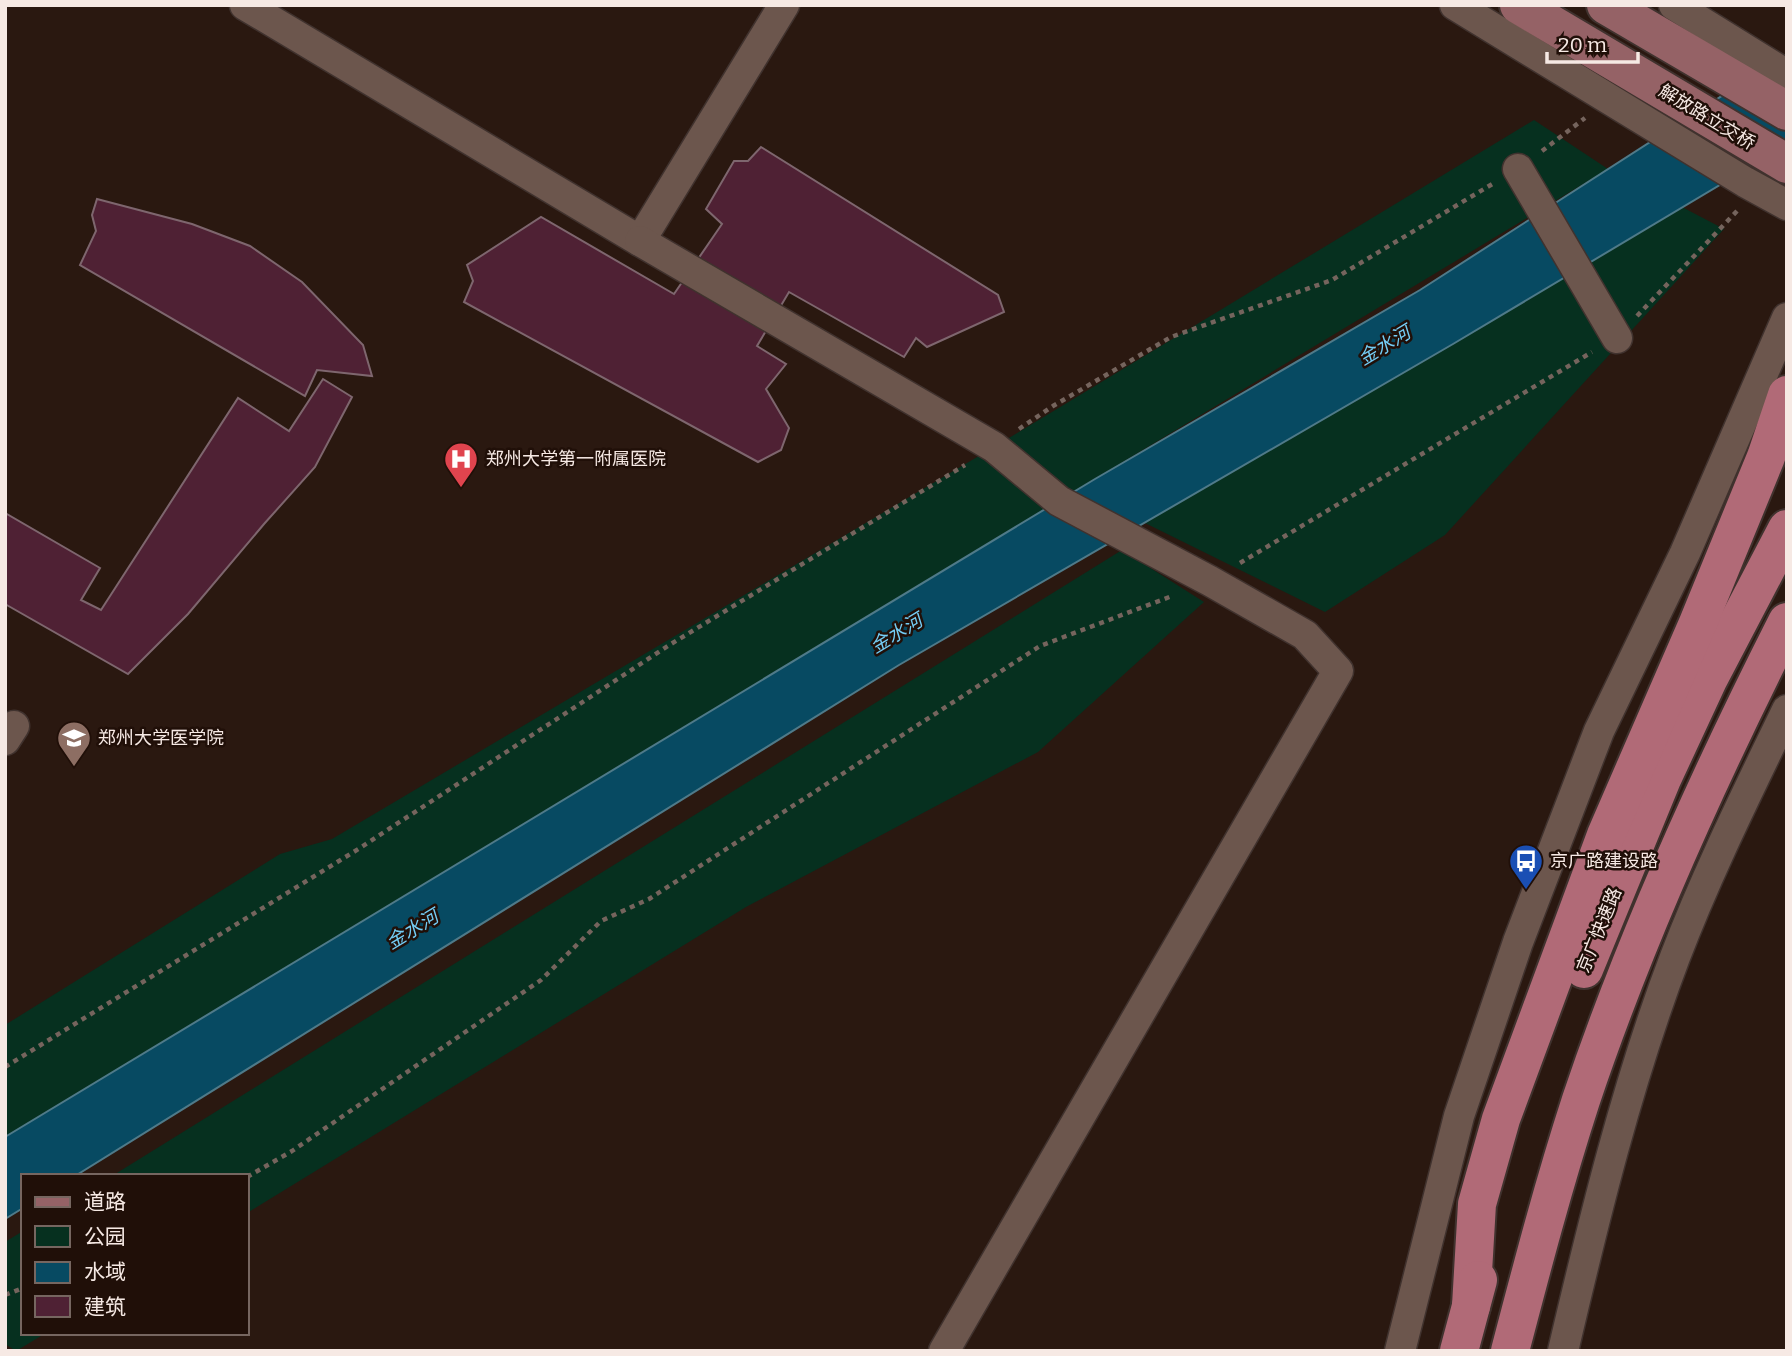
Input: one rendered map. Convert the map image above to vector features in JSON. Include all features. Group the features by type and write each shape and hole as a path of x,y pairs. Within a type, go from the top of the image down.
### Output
{"highway":[{"path":"1471,1306 1477,1204 1501,1119 1606,835 1698,623 1766,457 1787,395"},
{"name":"京广快速路","path":"1460,1351 1493,1222 1571,1000 1662,779 1708,680 1787,529"},
{"path":"1510,1351 1581,1100 1612,1015 1701,797 1787,622"}],"main road":[{"name":"解放路立交桥","path":"1519,5 1787,164"},
{"path":"1606,5 1787,111"}],"street":[{"path":"245,5 640,242 994,447 1059,501 1305,635 1338,671 944,1351"},
{"path":"640,242 783,5"},
{"path":"1455,5 1787,205"},
{"path":"1674,5 1787,75"},
{"path":"1518,169 1617,338"},
{"path":"1400,1351 1459,1116 1518,942 1599,731 1685,553 1787,318"},
{"path":"1563,1351 1601,1194 1675,957 1787,710"}],"path":[{"path":"5,1067 360,848 671,644 994,447 1053,406 1171,337 1332,280 1518,169 1611,99"},
{"path":"248,1176 292,1151 541,980 601,921 649,899 1040,646 1210,581 1617,338 1751,185"}],"green space":[{"path":"1534,120 1608,169 5,1137 5,1025 280,854 332,839 994,447"},
{"path":"1682,207 1724,229 1445,535 1325,612 1145,523"},
{"path":"1122,550 1204,602 1038,752 746,907 248,1212 248,1174 115,1174"},
{"path":"21,1232 21,1335 43,1335 16,1351 5,1344 5,1242"}],"water":[{"name":"金水河","path":"1787,54 1787,145 1453,344 899,665 78,1174 21,1174 21,1209 5,1219 5,1137 1095,479 1420,290"}],"building":[{"path":"761,147 998,295 1004,312 927,347 916,338 904,357 789,292 757,346 786,364 766,389 789,428 781,450 758,462 464,302 473,281 467,265 541,217 674,294 722,224 706,209 734,161 748,161"},
{"path":"97,199 192,224 250,246 302,282 363,345 372,376 317,370 305,396 80,265 96,231 92,215"},
{"path":"323,379 352,397 315,467 188,614 128,674 5,604 5,513 100,568 81,600 101,610 238,398 289,431"}],"place":[{"name":"郑州大学第一附属医院","path":"461,489"},
{"name":"郑州大学医学院","path":"74,768"},
{"name":"京广路建设路","path":"1526,891"}]}
